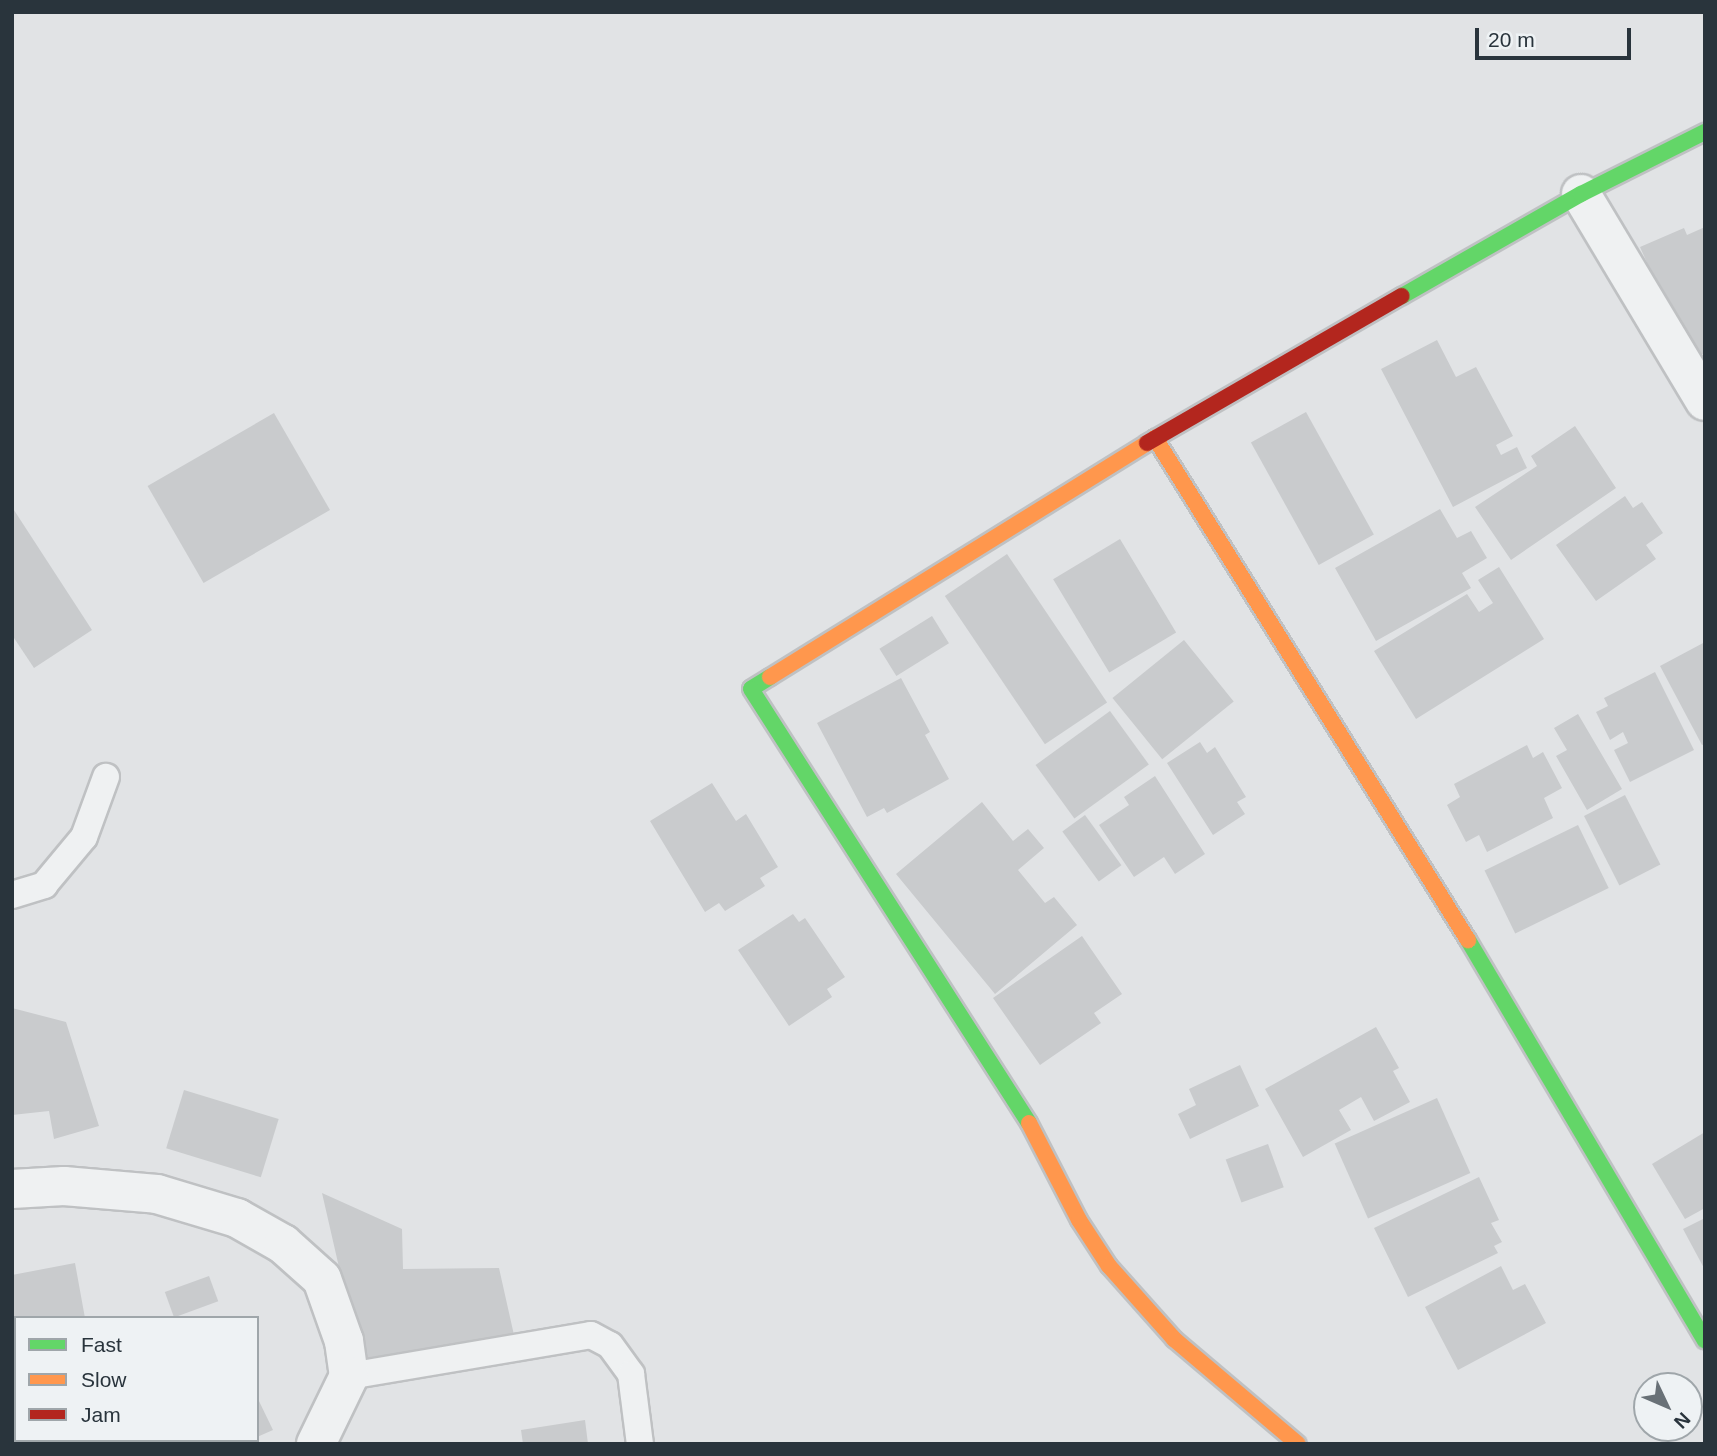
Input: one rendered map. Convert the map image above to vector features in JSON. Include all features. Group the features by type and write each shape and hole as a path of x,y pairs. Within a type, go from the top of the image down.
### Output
{"street":[{"path":"1298,1444 1174,1339 1108,1266 1079,1220 1019,1104 751,689 1155,438 1581,194 1705,132"},
{"path":"1581,194 1705,401"},
{"path":"1155,438 1475,952 1705,1340"},
{"path":"12,1189 64,1186 157,1194 237,1217 283,1244 322,1279 344,1341 349,1376 316,1444"}],"lane":[{"path":"12,895 44,885 84,837 106,777"},
{"path":"349,1376 591,1335 610,1345 631,1374 640,1444"}],"building":[{"path":"1705,227 1705,353 1690,359 1640,247 1684,228 1687,235"},
{"path":"1437,340 1456,377 1476,367 1513,436 1496,445 1501,455 1517,447 1527,468 1453,507 1381,369"},
{"path":"1306,412 1374,534 1319,565 1251,443"},
{"path":"274,413 330,510 204,583 148,486"},
{"path":"1575,426 1616,488 1511,560 1475,507 1537,466 1531,456"},
{"path":"1625,496 1633,508 1642,502 1663,533 1646,545 1656,559 1596,601 1556,545"},
{"path":"12,507 92,630 34,668 12,635"},
{"path":"1440,509 1457,538 1471,531 1487,558 1462,573 1471,588 1376,641 1335,568"},
{"path":"1120,539 1176,632 1109,673 1053,579"},
{"path":"1007,554 1107,702 1045,744 945,596"},
{"path":"1499,567 1544,639 1416,719 1374,651 1467,594 1479,612 1493,603 1478,580"},
{"path":"932,616 949,643 896,676 879,649"},
{"path":"1184,640 1234,701 1162,759 1113,698"},
{"path":"1705,642 1705,744 1702,745 1660,666"},
{"path":"1655,672 1694,750 1630,782 1614,750 1628,743 1623,732 1610,740 1596,712 1608,706 1604,698"},
{"path":"901,678 930,732 925,735 949,779 887,813 884,808 867,817 817,723"},
{"path":"1110,711 1149,764 1074,818 1036,765"},
{"path":"1578,714 1622,789 1587,810 1556,756 1567,750 1554,728"},
{"path":"1200,742 1207,753 1215,747 1246,797 1237,802 1245,814 1213,835 1167,763"},
{"path":"1527,745 1533,758 1543,752 1562,788 1544,798 1553,818 1487,852 1479,835 1466,842 1447,805 1460,797 1454,784"},
{"path":"1155,776 1205,854 1175,874 1164,857 1134,877 1099,825 1129,805 1124,797"},
{"path":"712,783 736,821 746,814 778,867 760,878 765,886 725,911 719,903 705,912 650,821"},
{"path":"1625,795 1660,864 1619,885 1584,816"},
{"path":"982,802 1013,841 1028,829 1044,848 1018,870 1045,903 1054,897 1077,925 995,994 896,874"},
{"path":"1085,815 1121,865 1099,882 1062,831"},
{"path":"1578,825 1609,888 1515,934 1485,871"},
{"path":"793,914 799,922 805,918 845,977 827,989 832,997 789,1026 738,950"},
{"path":"1082,936 1122,994 1094,1013 1101,1023 1040,1065 993,998"},
{"path":"12,1008 66,1022 99,1126 54,1139 49,1111 12,1115"},
{"path":"1376,1027 1399,1068 1393,1071 1410,1102 1374,1121 1361,1097 1339,1110 1351,1130 1303,1157 1265,1089"},
{"path":"1240,1065 1259,1106 1190,1139 1178,1114 1196,1105 1189,1089"},
{"path":"184,1090 279,1119 261,1177 166,1148"},
{"path":"1437,1098 1470,1173 1368,1218 1335,1144"},
{"path":"1705,1132 1705,1208 1685,1219 1652,1164"},
{"path":"1268,1144 1284,1187 1241,1203 1226,1159"},
{"path":"1479,1177 1499,1220 1491,1223 1502,1242 1494,1246 1498,1253 1408,1297 1374,1228"},
{"path":"322,1193 402,1229 403,1269 499,1268 514,1335 360,1359"},
{"path":"1705,1218 1705,1270 1683,1229"},
{"path":"75,1263 85,1316 14,1316 12,1364 12,1275"},
{"path":"1501,1266 1513,1290 1525,1284 1546,1323 1458,1370 1425,1307"},
{"path":"209,1276 218,1301 174,1316 165,1292"},
{"path":"12,1377 14,1442 61,1444 12,1444"},
{"path":"259,1401 273,1430 259,1436"},
{"path":"585,1420 588,1444 523,1444 521,1430"},
{"path":"168,1442 250,1442 250,1444"}],"traffic: fast":[{"path":"1402,296 1581,194 1705,132"},
{"path":"770,677 751,689 1029,1123"},
{"path":"1468,940 1705,1340"}],"traffic: slow":[{"path":"1155,438 1468,940"},
{"path":"770,677 1147,443"},
{"path":"1029,1123 1079,1220 1109,1266 1174,1339 1298,1444"}],"traffic: jam":[{"path":"1147,443 1402,296"}]}
